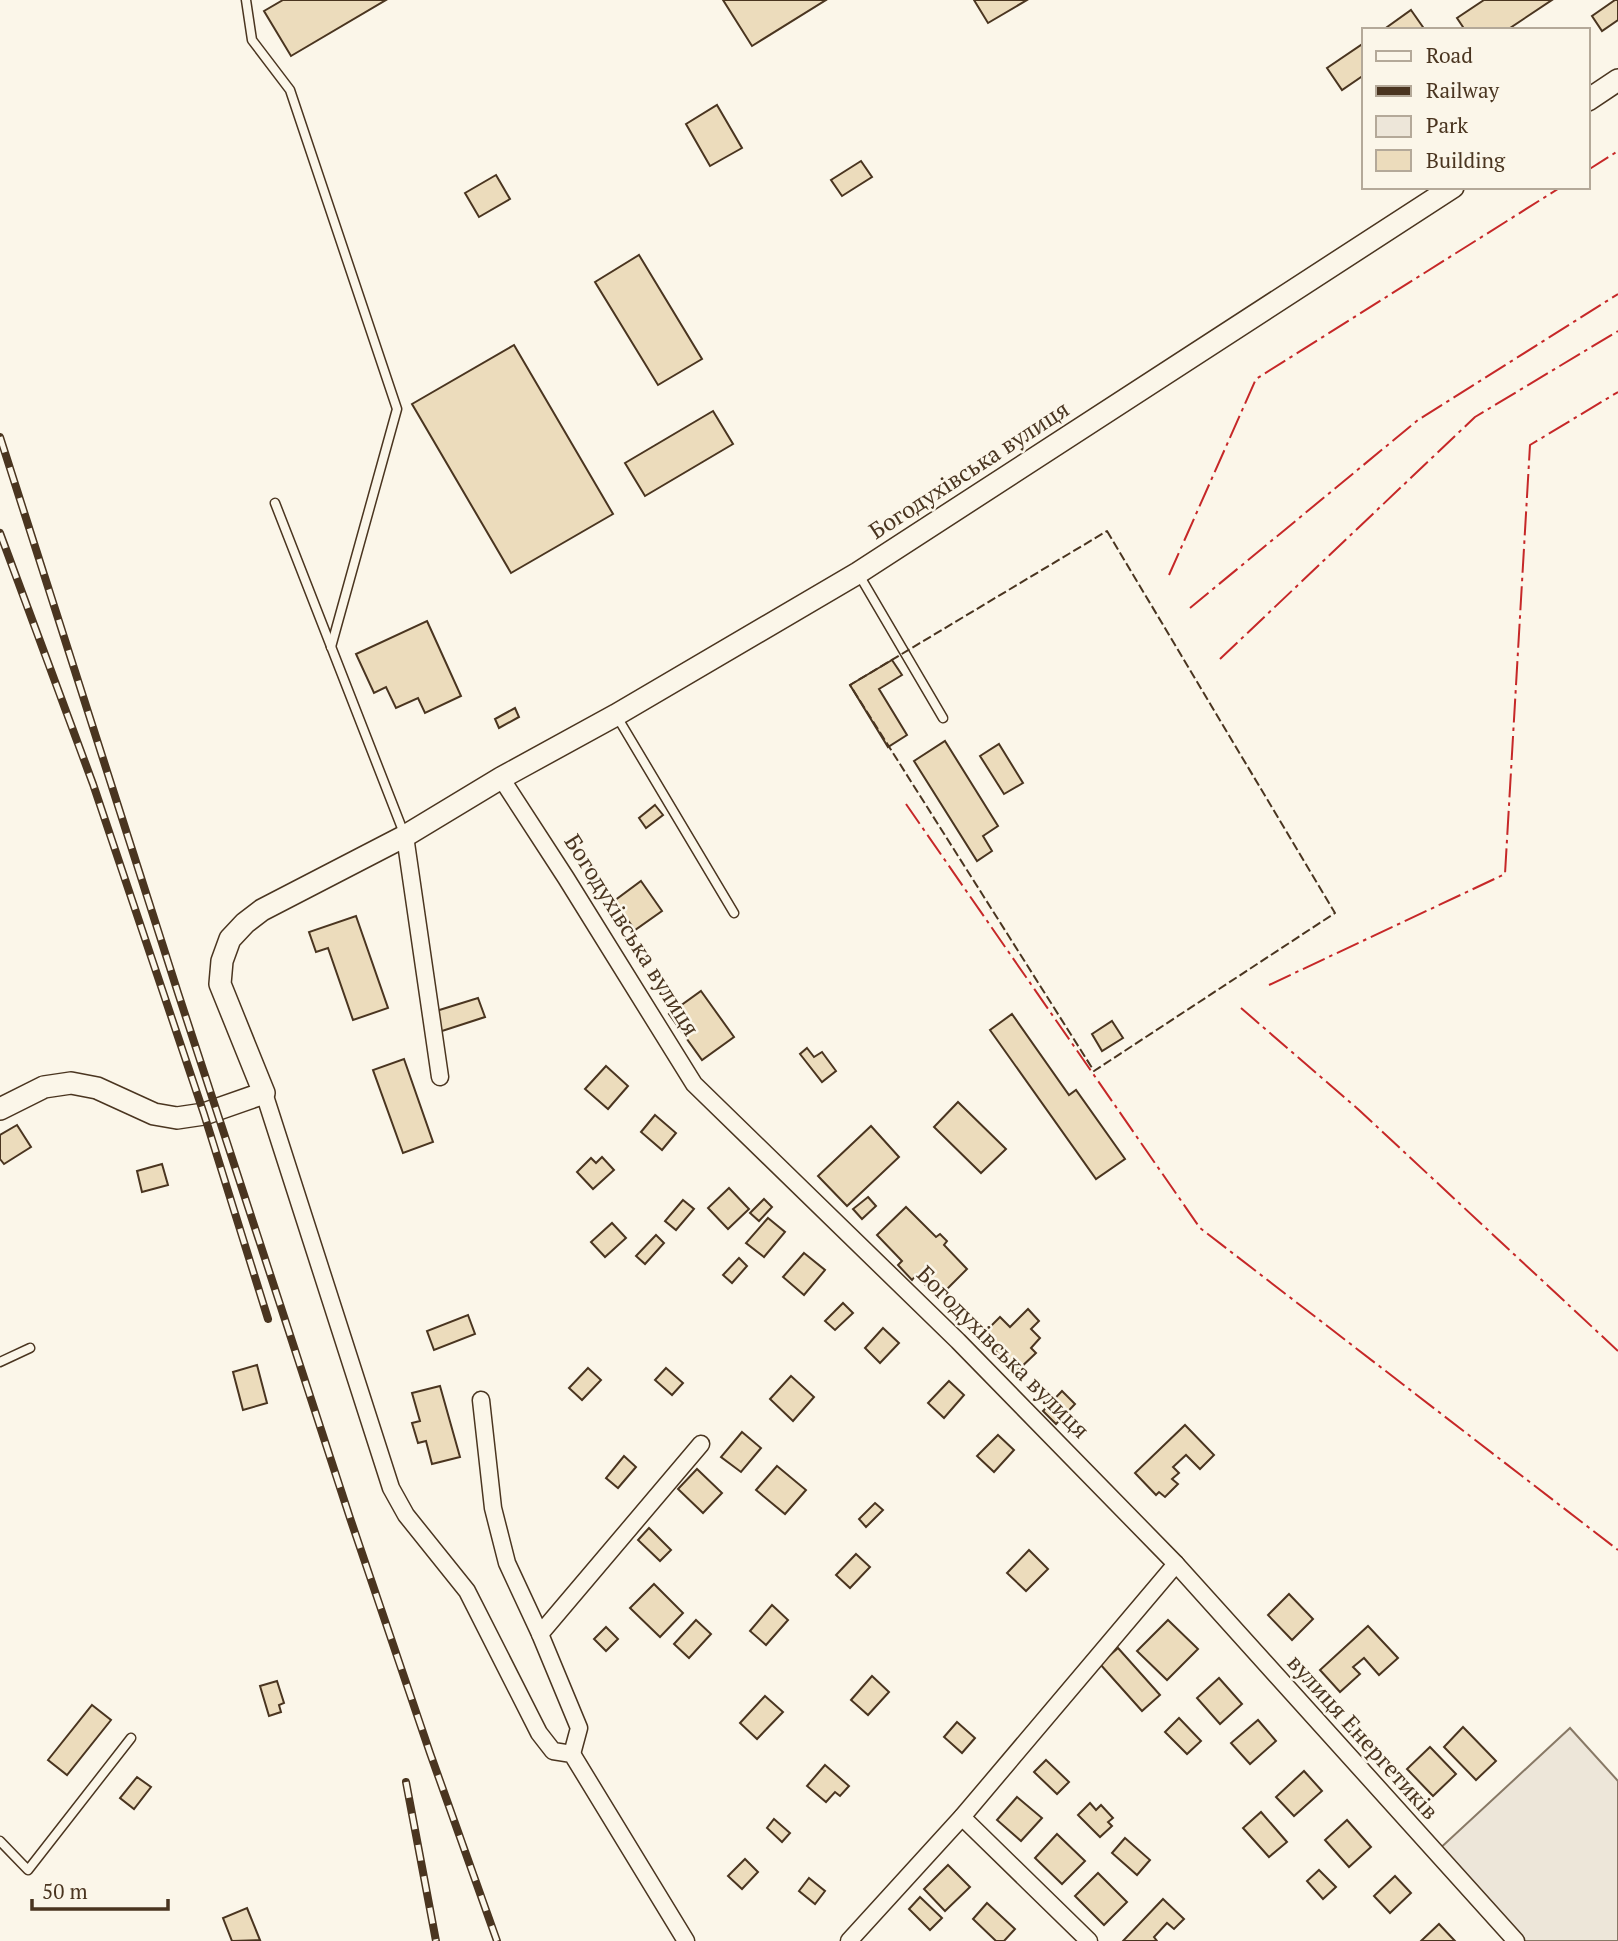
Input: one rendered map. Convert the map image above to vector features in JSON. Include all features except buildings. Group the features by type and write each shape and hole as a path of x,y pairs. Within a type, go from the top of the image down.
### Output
{"street":[{"path":"1590,99 1618,80"},
{"name":"Богодухівська вулиця","path":"686,1941 572,1755 553,1751 539,1733 467,1591 406,1515 391,1488 264,1093 220,984 222,961 230,939 262,910 405,836 858,573 1450,189"},
{"name":"Богодухівська вулиця","path":"501,778 694,1084 958,1342 1176,1564"},
{"path":"405,836 440,1077"},
{"path":"0,1109 44,1087 71,1083 97,1088 154,1114 177,1118 204,1114 264,1093"},
{"path":"481,1400 493,1508 507,1563 579,1728 572,1755"},
{"path":"540,1634 701,1444"},
{"path":"849,1941 961,1817 1176,1564"},
{"name":"вулиця Енергетиків","path":"1176,1564 1516,1941"},
{"path":"961,1817 1089,1941"}],"lane":[{"path":"246,0 252,40 290,90 397,408 331,647"},
{"path":"275,503 405,836"},
{"path":"858,573 943,718"},
{"path":"616,715 734,913"},
{"path":"0,1362 30,1348"},
{"path":"0,1841 28,1870 131,1738"}],"green space":[{"path":"1570,1728 1618,1781 1618,1941 1516,1941 1436,1852"}],"railway":[{"path":"0,437 350,1518 497,1941"},
{"path":"0,533 93,784 204,1114 268,1319"},
{"path":"406,1782 436,1941"}],"fence":[{"path":"1107,531 1335,913 1094,1071 850,685 1107,531"}],"power":[{"path":"1590,169 1618,151"},
{"path":"1169,575 1256,379 1558,189"},
{"path":"1190,608 1418,420 1618,294"},
{"path":"1220,659 1475,417 1618,331"},
{"path":"1269,985 1505,874 1530,445 1618,392"},
{"path":"906,804 1200,1228 1618,1550"},
{"path":"1241,1008 1359,1110 1618,1351"}]}
